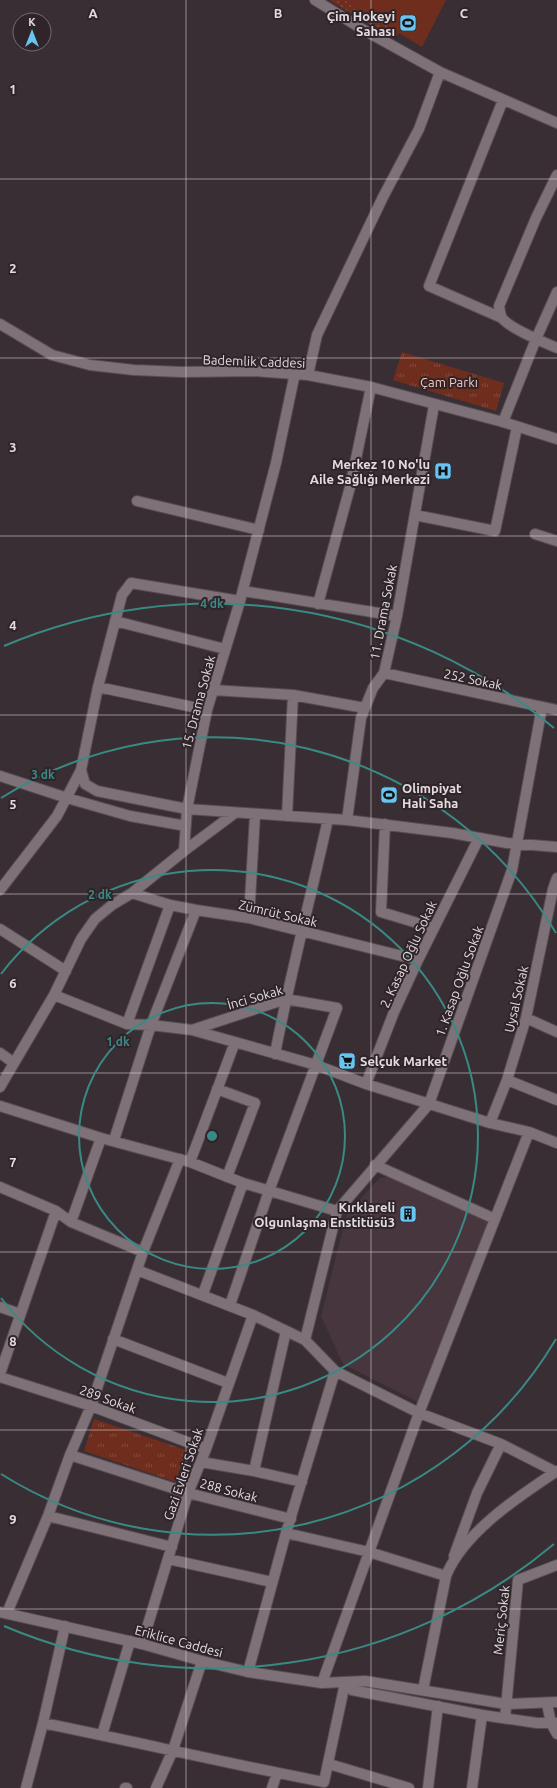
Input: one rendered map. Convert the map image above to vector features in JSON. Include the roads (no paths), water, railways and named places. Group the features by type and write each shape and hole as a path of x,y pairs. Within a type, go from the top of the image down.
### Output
{"street":[{"path":"315,0 362,29 440,72 557,123"},
{"path":"308,375 317,335 383,198 419,129 440,72"},
{"path":"503,100 429,286 502,318 506,322 536,339 557,348"},
{"path":"502,318 499,306 500,300 557,175"},
{"path":"503,422 536,339 557,292"},
{"name":"Bademlik Caddesi","path":"0,324 52,355 90,365 134,370 182,372 254,371 308,375 372,387 434,405 503,422 557,439"},
{"name":"15. Drama Sokak","path":"184,851 187,809 207,710 242,596 276,464 295,373"},
{"path":"318,604 350,487 372,387"},
{"name":"11. Drama Sokak","path":"347,820 361,718 373,688 384,673 397,616 434,405"},
{"path":"415,515 495,531 517,426"},
{"path":"137,501 259,530"},
{"path":"535,534 557,541"},
{"path":"0,890 57,816 81,770 98,687 115,621 122,595 131,583 318,604 397,616"},
{"path":"115,621 225,650"},
{"name":"252 Sokak","path":"384,673 557,710"},
{"path":"98,687 207,710"},
{"path":"213,690 293,695 365,708"},
{"path":"287,816 293,695"},
{"name":"1. Kasap Oğlu Sokak","path":"337,1211 429,1104 512,870 542,706"},
{"path":"81,770 85,784 97,791 187,809 255,815 347,820 385,824 517,844 557,847"},
{"path":"0,776 67,798 130,816 186,826"},
{"path":"0,1087 54,995 81,939 95,919 112,905 132,893 184,851 236,813"},
{"path":"249,918 255,815"},
{"path":"275,1054 286,999 328,819"},
{"path":"385,824 381,912 434,928"},
{"name":"2. Kasap Oğlu Sokak","path":"366,1084 394,1012 418,960 479,838"},
{"name":"Uysal Sokak","path":"490,1123 507,1080 526,1018 557,878"},
{"name":"Zümrüt Sokak","path":"132,893 170,905 249,918 418,960"},
{"path":"127,1024 170,905"},
{"path":"114,1140 150,1025 196,910"},
{"path":"0,929 66,970"},
{"path":"54,995 127,1024 192,1030 316,1065 366,1084 490,1123 529,1132 557,1143"},
{"name":"İnci Sokak","path":"192,1030 286,999 337,1008 316,1065"},
{"path":"526,1018 557,1032"},
{"path":"4,1612 48,1516 70,1455 91,1406 143,1252 217,1088 235,1042"},
{"path":"0,1053 14,1063"},
{"path":"230,1305 269,1191 316,1065"},
{"path":"507,1080 557,1100"},
{"path":"217,1088 255,1103 227,1177"},
{"path":"0,1106 101,1138 114,1140 185,1160 243,1183 337,1211 305,1340"},
{"path":"322,1684 419,1413 529,1132"},
{"path":"71,1222 101,1138"},
{"path":"375,1165 495,1220"},
{"path":"203,1294 243,1183"},
{"path":"0,1187 56,1211 71,1222 143,1252"},
{"path":"0,1375 56,1211"},
{"path":"137,1270 203,1294 253,1315 305,1340 335,1371 419,1413 501,1444 556,1471 524,1493 477,1531 450,1566"},
{"path":"0,1307 20,1314"},
{"name":"Gazi Evleri Sokak","path":"142,1644 188,1493 201,1462 253,1315"},
{"path":"254,1471 286,1331"},
{"path":"113,1339 228,1383"},
{"path":"248,1672 286,1533 335,1371"},
{"name":"289 Sokak","path":"0,1375 206,1448"},
{"path":"423,1690 446,1576 477,1493 501,1444"},
{"name":"288 Sokak","path":"70,1455 188,1493 291,1520"},
{"path":"201,1462 254,1471 302,1482"},
{"path":"48,1516 172,1547"},
{"path":"286,1533 369,1552 446,1576"},
{"path":"168,1559 272,1582"},
{"name":"Meriç Sokak","path":"506,1704 518,1580 557,1565"},
{"name":"Eriklice Caddesi","path":"4,1612 130,1641 248,1672 322,1684 365,1680 506,1704 552,1703 554,1723 557,1734"},
{"path":"26,1788 43,1723 65,1626"},
{"path":"102,1735 130,1641"},
{"path":"156,1788 173,1750 202,1661"},
{"path":"43,1723 324,1782 345,1683"},
{"path":"345,1683 352,1690 482,1715 537,1723 554,1723"},
{"path":"505,1718 506,1704"},
{"path":"428,1788 438,1706"},
{"path":"472,1788 482,1715"},
{"path":"329,1764 409,1788"},
{"path":"272,1788 277,1773"}],"place":[{"name":"Çim Hokeyi Sahası","path":"408,23"},
{"name":"Merkez 10 No'lu Aile Sağlığı Merkezi","path":"443,471"},
{"name":"Olimpiyat Halı Saha","path":"389,795"},
{"name":"Selçuk Market","path":"347,1061"},
{"name":"Kırklareli Olgunlaşma Enstitüsü3","path":"408,1214"}],"park label":[{"name":"Çam Parkı","path":"449,382"}]}
